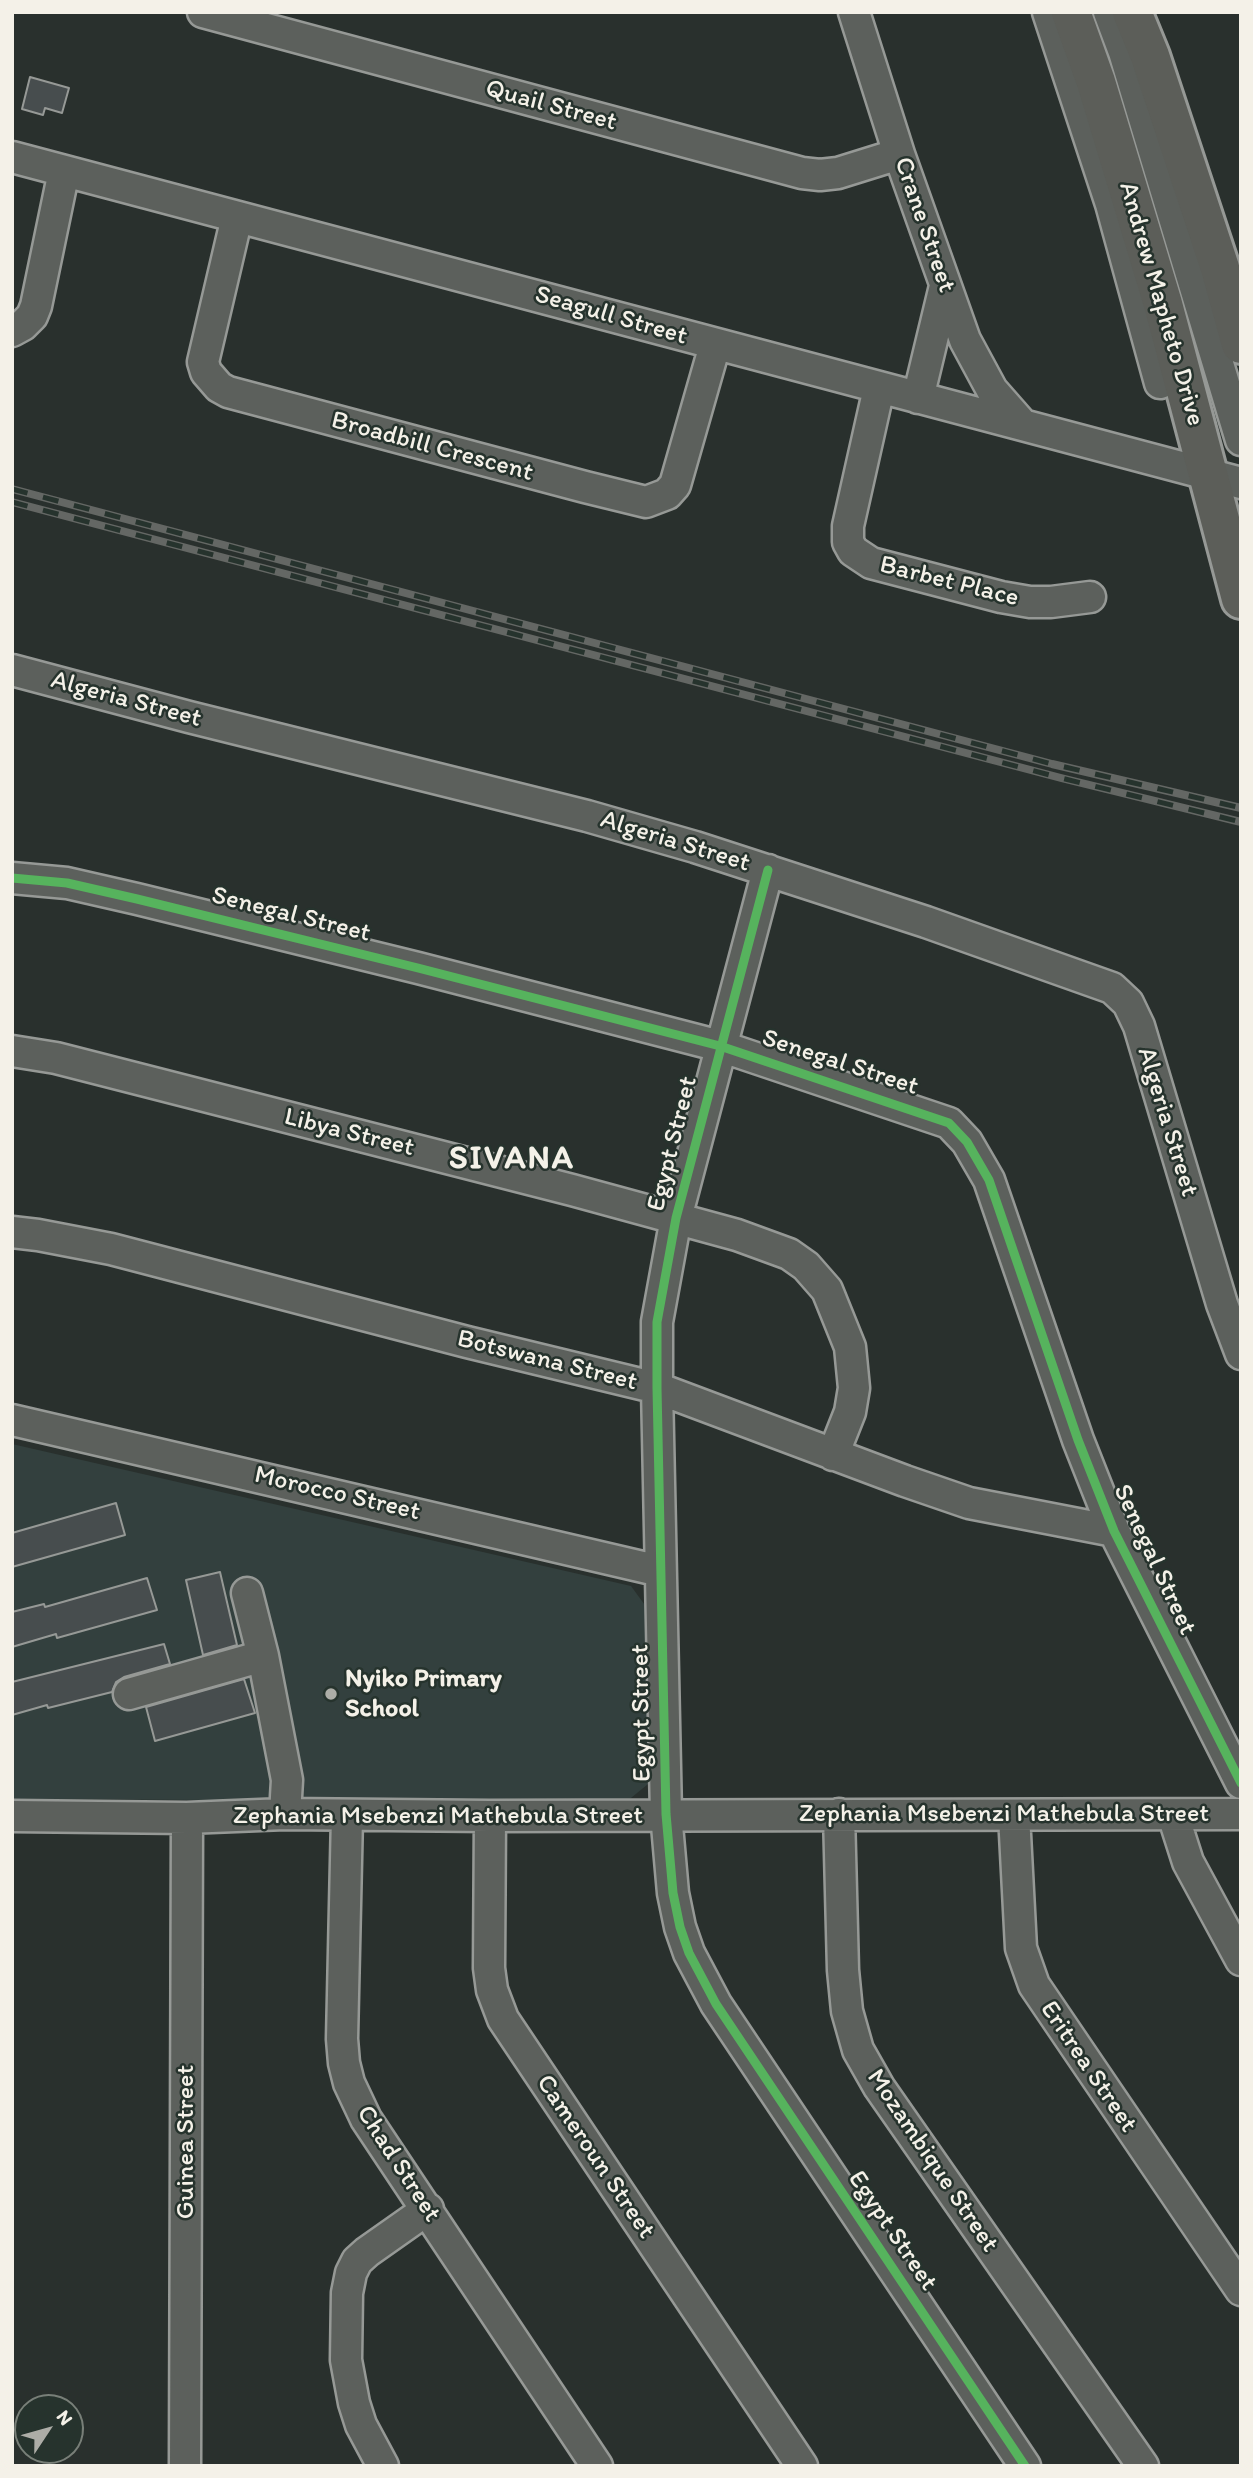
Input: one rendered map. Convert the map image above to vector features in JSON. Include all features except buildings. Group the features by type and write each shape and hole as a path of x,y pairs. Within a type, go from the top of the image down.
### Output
{"main road":[{"name":"Andrew Mapheto Drive","path":"1071,12 1096,82 1156,278 1227,480 1241,598"},
{"path":"1132,12 1150,56 1220,268 1241,344"}],"street":[{"name":"Quail Street","path":"203,12 803,173 838,173 900,154"},
{"name":"Crane Street","path":"854,12 965,340 980,371 1001,403 1021,423"},
{"path":"1048,12 1111,204 1160,383"},
{"path":"1087,12 1104,58 1241,527"},
{"path":"1109,12 1124,52 1241,440"},
{"name":"Seagull Street","path":"12,157 522,291 715,345 1021,423 1227,480"},
{"path":"12,331 23,326 36,306 64,171"},
{"name":"Broadbill Crescent","path":"237,217 203,362 211,381 228,392 519,470 646,502 667,494 675,485 681,471 715,345"},
{"path":"918,398 945,286"},
{"name":"Barbet Place","path":"879,388 848,526 848,542 853,551 872,563 1000,597 1051,602 1090,597"},
{"name":"Algeria Street","path":"12,670 587,816 768,870 1112,988 1121,995 1139,1026 1218,1291 1241,1354"},
{"name":"Egypt Street","path":"768,870 676,1218 659,1309 657,1388 660,1571 666,1814 673,1892 680,1927 689,1953 711,1996 1025,2466"},
{"name":"Senegal Street","path":"12,878 67,883 137,899 720,1046 949,1123 967,1142 989,1180 1078,1440 1114,1531 1241,1783"},
{"name":"Libya Street","path":"12,1051 56,1058 676,1218 756,1241 789,1254 806,1266 827,1290 849,1347 854,1388 850,1412 833,1455"},
{"name":"Botswana Street","path":"12,1232 38,1234 111,1249 454,1339 657,1388 969,1503 1114,1531"},
{"name":"Morocco Street","path":"12,1420 660,1571"},
{"path":"247,1593 263,1656 287,1780 285,1814"},
{"path":"129,1694 263,1656"},
{"name":"Zephania Msebenzi Mathebula Street","path":"12,1816 187,1818 285,1814 1241,1814"},
{"name":"Mozambique Street","path":"839,1814 843,1970 847,2011 858,2050 878,2087 1143,2466"},
{"name":"Eritrea Street","path":"1014,1815 1021,1948 1034,1985 1241,2290"},
{"path":"1173,1815 1188,1862 1241,1959"},
{"name":"Chad Street","path":"347,1816 342,2039 349,2083 366,2119 597,2466"},
{"name":"Cameroun Street","path":"490,1816 489,1968 492,1990 503,2019 802,2466"},
{"name":"Guinea Street","path":"185,2466 187,1818"},
{"path":"383,2466 361,2426 354,2403 346,2360 347,2293 351,2273 357,2261 428,2209"}],"shaded area":[{"name":"Nyiko Primary School","path":"12,1444 631,1586 647,1608 653,1780 626,1802 12,1799"}],"railway":[{"path":"12,489 1052,764 1241,808"},
{"path":"12,502 1061,778 1241,822"}],"cycle path":[{"path":"768,870 676,1218 657,1322 666,1814 673,1893 689,1953 716,2004 1025,2466"},
{"path":"12,878 67,883 137,899 720,1046 949,1123 967,1142 989,1180 1078,1440 1114,1531 1241,1783"}],"place":[{"name":"Nyiko Primary School","path":"331,1694"}],"district":[{"name":"SIVANA","path":"512,1160"}]}
